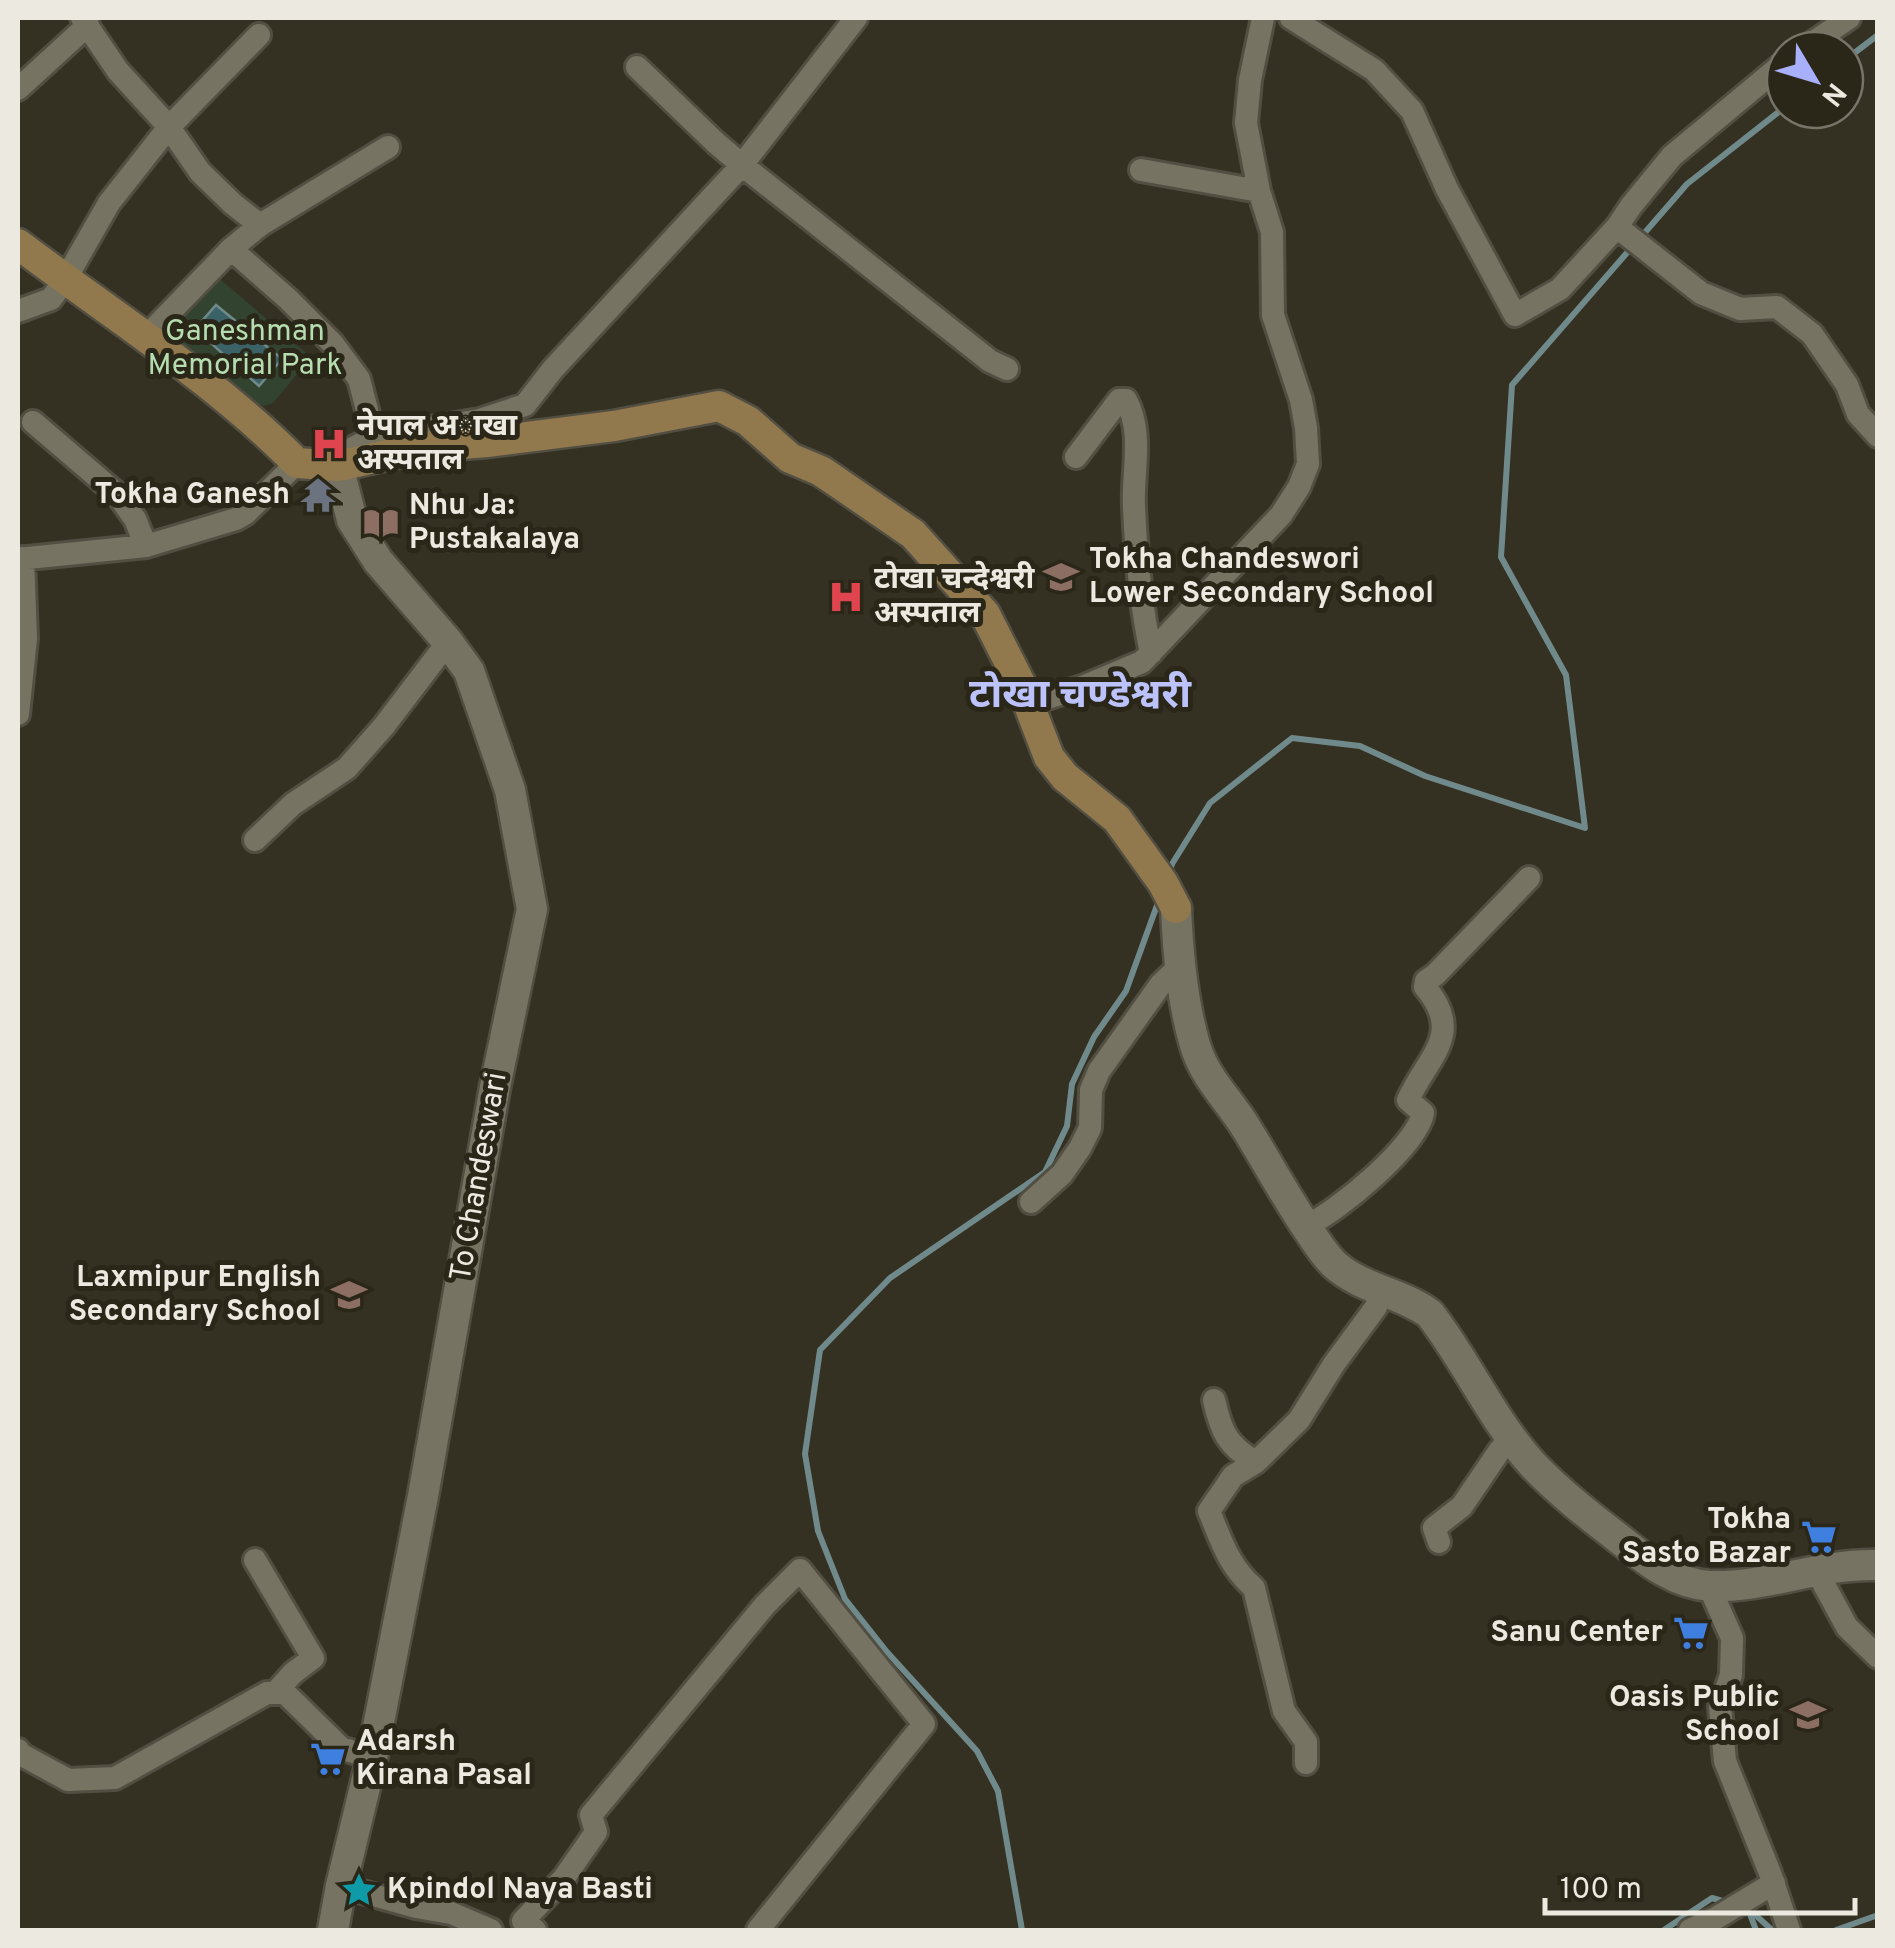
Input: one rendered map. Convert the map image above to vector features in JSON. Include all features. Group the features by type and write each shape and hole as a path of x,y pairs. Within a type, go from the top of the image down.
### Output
{"main road":[{"path":"18,244 261,426 298,463 338,466 424,447 614,426 719,406 748,420 790,458 821,471 912,534 985,614 1049,757 1065,778 1117,819 1176,908"}],"street":[{"path":"338,466 353,448 374,437 480,420 525,405 553,369 742,165 856,18"},
{"path":"1028,704 1086,686 1142,662 1281,515 1308,464 1301,400 1273,315 1272,232 1259,191 1246,123 1263,18"},
{"path":"1291,18 1374,70 1412,111 1447,188 1515,315 1560,289 1617,227 1672,156 1765,79"},
{"path":"18,89 85,21 118,71 169,127 200,172 260,226"},
{"path":"18,311 50,300 108,203 169,127 259,35"},
{"path":"637,67 742,165 990,361 1007,368"},
{"path":"146,337 231,249 260,226 388,148"},
{"path":"1141,170 1259,191"},
{"path":"1617,227 1701,293 1740,309 1777,308 1812,334 1846,384 1858,414 1878,436"},
{"path":"231,249 333,344 359,380 374,437"},
{"path":"1076,457 1119,400 1126,400 1135,433 1133,502 1151,653"},
{"path":"33,422 117,494 135,519 146,546"},
{"path":"18,714 26,638 20,559 146,546 236,519 298,463"},
{"name":"To Chandeswari","path":"333,1930 372,1758 532,909 510,790 469,671 378,562 360,534 352,520 338,466"},
{"path":"255,840 293,804 347,768 448,642"},
{"path":"1306,1226 1322,1219 1392,1160 1420,1123 1422,1113 1408,1100 1436,1054 1444,1023 1440,1006 1425,987 1426,981 1529,878"},
{"path":"1176,908 1179,966 1194,1044 1202,1064 1306,1226 1338,1268 1414,1302 1430,1314 1512,1438 1564,1495 1640,1556 1685,1581 1709,1586 1763,1583 1816,1570 1878,1566"},
{"path":"1031,1202 1062,1174 1080,1148 1090,1128 1091,1090 1099,1071 1161,984 1179,966"},
{"path":"1306,1763 1306,1742 1284,1712 1254,1588 1239,1575 1226,1555 1209,1511 1233,1476 1256,1462 1299,1420 1376,1307 1381,1289"},
{"path":"1214,1400 1220,1425 1236,1450 1256,1462"},
{"path":"1439,1542 1434,1528 1462,1506 1512,1438"},
{"path":"255,1560 312,1658 275,1694"},
{"path":"523,1927 596,1832 591,1816 765,1605 800,1570 924,1724 758,1930"},
{"path":"1816,1570 1847,1627 1878,1658"},
{"path":"1709,1586 1732,1638 1731,1675 1720,1707 1724,1762 1774,1883 1787,1925"},
{"path":"18,1750 68,1780 115,1778 266,1694 285,1693 341,1748 372,1758"},
{"path":"1690,1930 1774,1883"},
{"path":"341,1886 450,1913 491,1930"}],"green space":[{"name":"Ganeshman Memorial Park","path":"220,279 311,357 273,403 264,406 243,397 164,330"}],"water":[{"path":"216,305 282,359 259,386 195,329"}],"waterway":[{"path":"1865,45 1878,35"},
{"path":"1641,237 1687,184 1765,123"},
{"path":"1168,876 1210,803 1292,738 1360,746 1425,776 1585,828 1566,675 1501,557 1512,385 1632,247"},
{"path":"1022,1930 998,1791 977,1751 887,1652 845,1599 818,1531 805,1454 820,1350 890,1278 1045,1172 1067,1126 1072,1084 1094,1037 1126,991 1160,897"},
{"path":"1664,1930 1712,1898 1726,1902"},
{"path":"1743,1907 1748,1909 1756,1930"},
{"path":"1751,1911 1772,1930"},
{"path":"1836,1930 1878,1915"}],"place":[{"name":"नेपाल अाखा अस्पताल","path":"329,444"},
{"name":"Tokha Ganesh","path":"318,495"},
{"name":"Nhu Ja: Pustakalaya","path":"381,523"},
{"name":"Tokha Chandeswori Lower Secondary School","path":"1061,577"},
{"name":"टोखा चन्देश्वरी अस्पताल","path":"846,597"},
{"name":"Laxmipur English Secondary School","path":"349,1295"},
{"name":"Tokha Sasto Bazar","path":"1819,1537"},
{"name":"Sanu Center","path":"1691,1633"},
{"name":"Oasis Public School","path":"1808,1715"},
{"name":"Adarsh Kirana Pasal","path":"328,1759"},
{"name":"Kpindol Naya Basti","path":"359,1890"}],"district":[{"name":"टोखा चण्डेश्वरी","path":"1080,697"}]}
